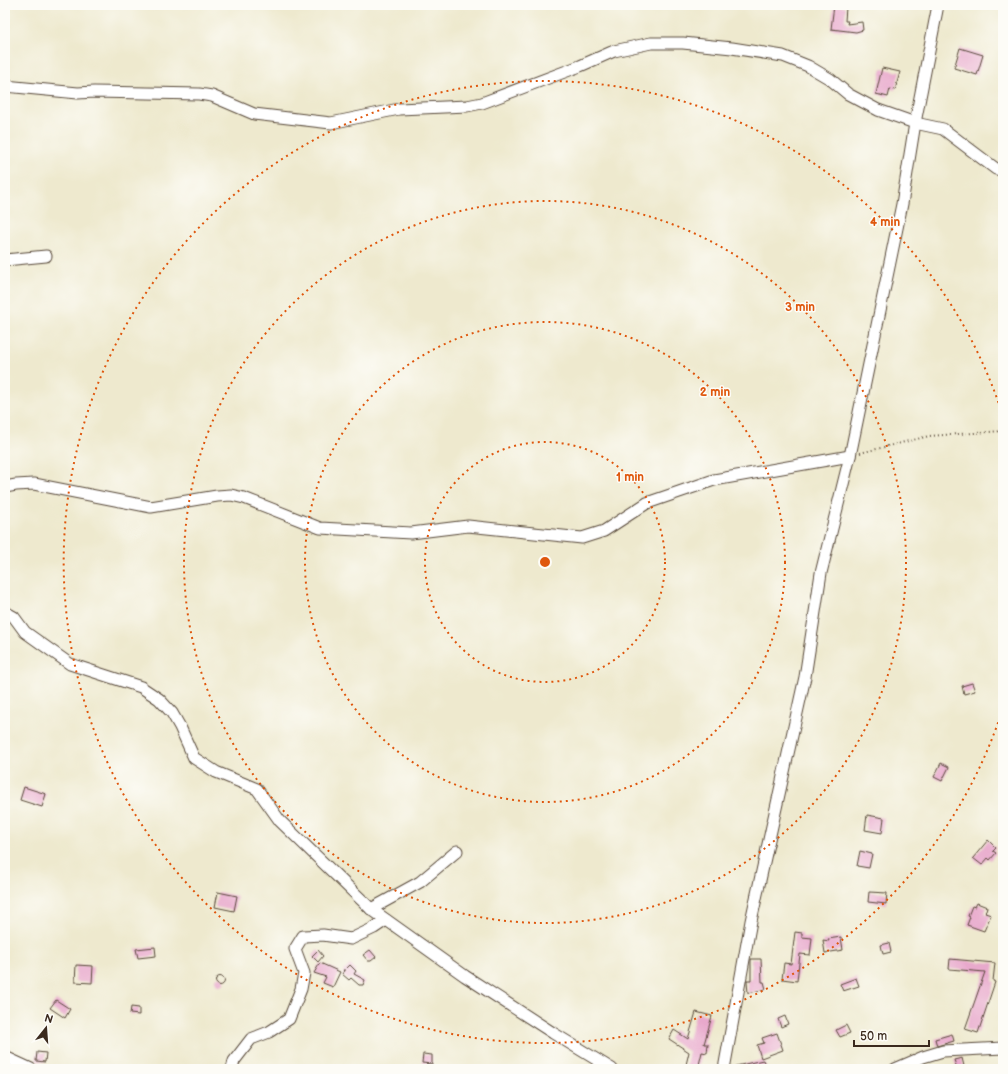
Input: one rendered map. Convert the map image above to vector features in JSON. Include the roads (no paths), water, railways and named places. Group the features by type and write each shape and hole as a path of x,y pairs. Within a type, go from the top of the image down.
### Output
{"street":[{"path":"724,1069 750,921 805,677 821,573 850,456 902,204 915,123 938,5"},
{"path":"5,86 78,93 199,94 212,96 254,114 331,123 400,110 467,106 482,103 540,82 614,51 651,43 683,43 783,56 808,66 830,79 848,94 878,110 915,123 943,129 996,169 1003,170"},
{"path":"5,260 46,256"},
{"path":"5,487 34,484 151,508 217,496 231,495 244,498 320,528 411,533 468,526 582,538 604,531 647,503 714,480 850,456"},
{"path":"5,612 14,617 25,632 70,664 141,687 159,699 172,713 180,726 194,758 216,772 257,789 280,821 371,909 465,976 612,1069"},
{"path":"371,909 420,882 457,851"},
{"path":"232,1069 234,1061 251,1039 269,1032 289,1019 301,989 304,973 295,949 302,936 323,935 351,939 374,928 386,920"},
{"path":"895,1069 922,1057 943,1051 1003,1048"},
{"path":"5,1057 31,1069"}]}
